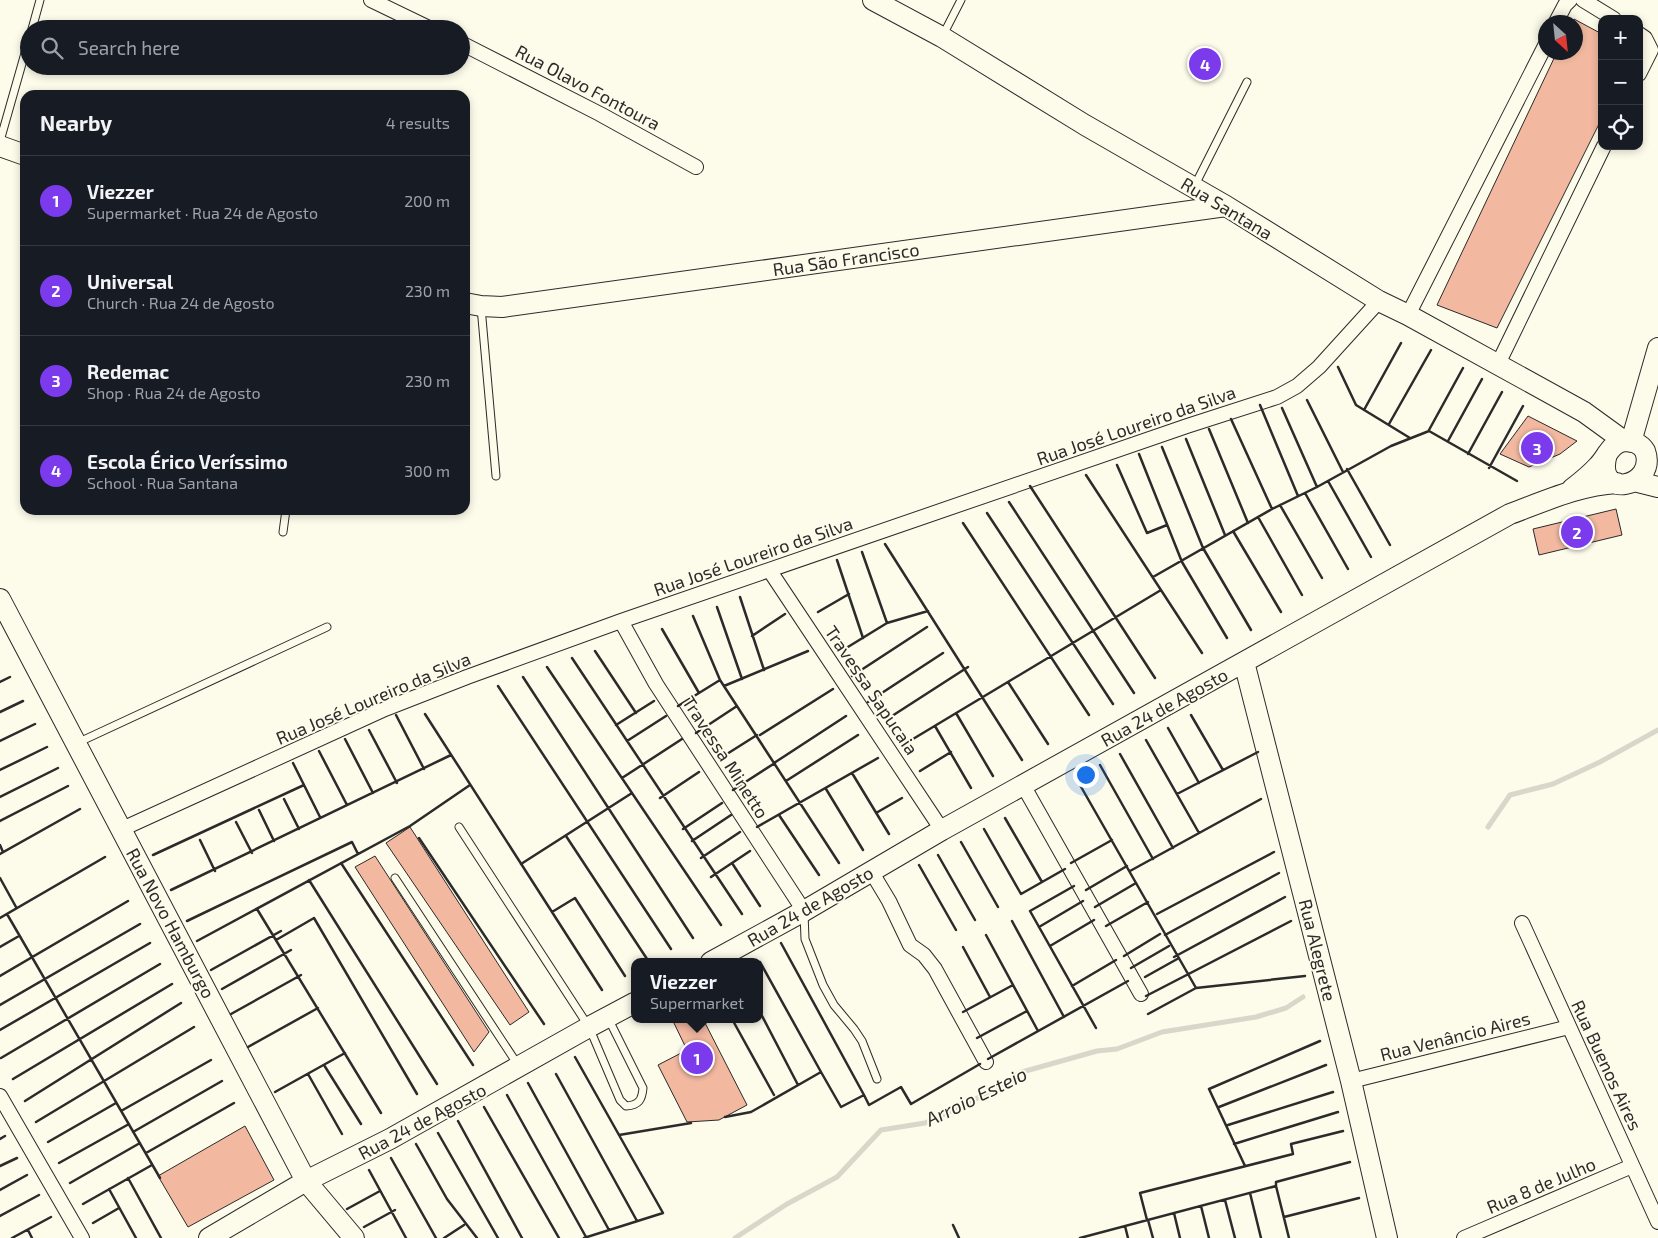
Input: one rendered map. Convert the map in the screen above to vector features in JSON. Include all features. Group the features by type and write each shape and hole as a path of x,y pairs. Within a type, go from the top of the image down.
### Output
{"main road":[{"name":"Rua Santana","path":"873,0 942,37 1085,125 1226,206 1378,301 1408,315 1584,412 1629,448"},
{"path":"0,146 20,153"},
{"name":"Rua São Francisco","path":"473,304 502,307 1226,206"},
{"path":"1629,448 1648,456 1648,471 1644,478 1638,482 1624,485 1612,479 1605,467 1629,448 1658,348"},
{"name":"Rua 24 de Agosto","path":"1569,492 1596,469 1629,448"},
{"path":"1638,482 1658,487"},
{"name":"Rua 24 de Agosto","path":"718,958 804,911 942,830 1510,514 1569,492 1602,484 1617,483"},
{"name":"Rua Novo Hamburgo","path":"0,598 306,1181 354,1238"},
{"name":"Rua Alegrete","path":"1244,662 1351,1081 1387,1238"},
{"name":"Rua 24 de Agosto","path":"209,1238 306,1181 390,1139 631,1005"}],"street":[{"path":"371,0 412,20"},
{"path":"1560,15 1570,0"},
{"path":"1583,0 1607,15"},
{"path":"1643,36 1646,38 1651,50 1643,66"},
{"name":"Rua Olavo Fontoura","path":"470,48 600,114 696,167"},
{"path":"1408,315 1538,60"},
{"path":"1498,364 1602,150"},
{"name":"Rua José Loureiro da Silva","path":"122,829 385,709 621,621 1187,426 1277,397 1297,386 1319,367 1378,301"},
{"name":"Travessa Sapucaia","path":"770,571 942,830"},
{"name":"Travessa Minetto","path":"621,621 656,684 804,911"},
{"path":"1023,785 1141,994"},
{"path":"872,871 910,945 924,955 935,969 986,1062"},
{"name":"Rua Buenos Aires","path":"1522,923 1658,1222"},
{"name":"Rua Venâncio Aires","path":"1351,1081 1569,1027"},
{"path":"0,1096 82,1238"},
{"name":"Rua 8 de Julho","path":"1464,1238 1632,1166"}],"lane":[{"path":"34,20 40,0"},
{"path":"942,37 961,0"},
{"path":"0,141 20,71"},
{"path":"1194,187 1247,82"},
{"path":"473,304 496,476"},
{"path":"283,532 285,515"},
{"path":"77,744 327,626"},
{"path":"459,827 589,1027 620,1100 626,1106 633,1106 642,1097 643,1088 608,1018"},
{"path":"395,878 520,1067"},
{"path":"804,911 805,939 823,985 834,1005 862,1041 877,1079"}],"building":[{"path":"1583,24 1598,32 1598,126 1497,328 1437,305 1553,60 1583,60"},
{"path":"1528,416 1577,441 1560,454 1529,467 1500,454"},
{"path":"1616,509 1622,535 1539,555 1533,529"},
{"path":"410,827 529,1012 510,1025 386,843"},
{"path":"375,856 489,1032 474,1052 355,867"},
{"path":"674,1023 705,1023 747,1105 719,1120 687,1122 658,1065 687,1050"},
{"path":"245,1126 274,1180 188,1227 158,1176"}],"waterway":[{"name":"Arroio Esteio","path":"1488,827 1510,795 1553,784 1600,762 1658,730"},
{"name":"Arroio Esteio","path":"735,1238 787,1204 837,1177 881,1130 925,1123 969,1103 1022,1072 1097,1051 1117,1049 1162,1032 1256,1017 1286,1008 1303,997"}],"wall":[{"path":"1364,410 1401,343"},
{"path":"1389,424 1431,350"},
{"path":"1338,367 1356,405 1410,438"},
{"path":"1429,430 1463,368"},
{"path":"1448,441 1482,379"},
{"path":"1468,454 1502,392"},
{"path":"1307,400 1343,472"},
{"path":"1260,405 1298,496"},
{"path":"1489,468 1523,406"},
{"path":"1282,408 1317,487"},
{"path":"1231,419 1272,509"},
{"path":"1209,429 1248,523"},
{"path":"1153,577 1272,509 1317,487 1391,446 1429,431 1517,481"},
{"path":"1186,439 1225,535"},
{"path":"1162,447 1203,548 1251,630"},
{"path":"1139,454 1182,562 1227,638"},
{"path":"1117,465 1147,533 1167,525"},
{"path":"1347,469 1390,545"},
{"path":"1086,475 1202,653"},
{"path":"1328,481 1371,557"},
{"path":"1030,486 1155,678"},
{"path":"1305,493 1348,569"},
{"path":"1009,502 1134,693"},
{"path":"1280,505 1322,578"},
{"path":"987,513 1113,704"},
{"path":"1258,517 1302,595"},
{"path":"963,523 1089,715"},
{"path":"1233,531 1281,612"},
{"path":"885,544 1022,760"},
{"path":"862,552 887,623"},
{"path":"837,560 863,638"},
{"path":"903,745 1161,590"},
{"path":"818,612 849,594"},
{"path":"740,597 764,670"},
{"path":"717,607 742,679"},
{"path":"843,650 887,623 928,611"},
{"path":"752,636 785,614"},
{"path":"693,616 720,680 839,863"},
{"path":"852,676 927,627"},
{"path":"662,629 699,693"},
{"path":"595,651 636,713"},
{"path":"724,686 808,651"},
{"path":"868,702 943,653"},
{"path":"572,658 742,914"},
{"path":"547,667 721,925"},
{"path":"892,716 968,667"},
{"path":"0,682 10,677"},
{"path":"523,677 693,938"},
{"path":"678,706 720,680"},
{"path":"1008,682 1048,744"},
{"path":"498,686 671,949"},
{"path":"760,735 833,689"},
{"path":"0,712 23,701"},
{"path":"616,725 654,701"},
{"path":"696,733 737,706"},
{"path":"956,713 993,776"},
{"path":"425,714 602,990"},
{"path":"396,715 424,769"},
{"path":"1191,715 1223,770"},
{"path":"627,741 666,716"},
{"path":"774,763 846,716"},
{"path":"0,741 35,724"},
{"path":"935,726 971,788"},
{"path":"1168,728 1199,783"},
{"path":"369,730 397,783"},
{"path":"719,759 757,735"},
{"path":"786,781 858,735"},
{"path":"345,739 373,793"},
{"path":"622,778 682,739"},
{"path":"1146,740 1199,833"},
{"path":"0,770 47,747"},
{"path":"319,751 347,805"},
{"path":"920,771 951,752"},
{"path":"1177,794 1258,752"},
{"path":"1120,754 1173,848"},
{"path":"171,890 451,755"},
{"path":"757,827 878,758"},
{"path":"293,763 320,817"},
{"path":"733,790 775,763"},
{"path":"1100,765 1153,859"},
{"path":"0,797 58,768"},
{"path":"660,798 699,772"},
{"path":"852,773 889,834"},
{"path":"1076,778 1196,988"},
{"path":"153,855 304,785"},
{"path":"197,941 410,826 470,785"},
{"path":"0,821 68,786"},
{"path":"826,789 863,850"},
{"path":"521,864 632,793"},
{"path":"876,813 902,798"},
{"path":"284,799 299,829"},
{"path":"1130,871 1261,799"},
{"path":"683,829 722,803"},
{"path":"0,854 80,809"},
{"path":"259,810 274,841"},
{"path":"692,841 731,815"},
{"path":"779,815 819,875"},
{"path":"1005,818 1042,882"},
{"path":"236,822 252,853"},
{"path":"984,829 1021,894 1065,869"},
{"path":"701,858 740,832"},
{"path":"566,836 646,958"},
{"path":"419,838 544,1024"},
{"path":"200,840 215,871"},
{"path":"1071,863 1112,840"},
{"path":"187,921 352,842 358,854"},
{"path":"961,842 998,907"},
{"path":"0,845 3,852"},
{"path":"711,877 750,851"},
{"path":"1157,914 1274,852"},
{"path":"938,855 975,920"},
{"path":"0,918 105,857"},
{"path":"341,863 473,1065"},
{"path":"732,863 760,906"},
{"path":"919,865 956,930"},
{"path":"1086,890 1127,866"},
{"path":"1165,935 1279,873"},
{"path":"0,878 16,907"},
{"path":"309,880 437,1084"},
{"path":"1095,907 1136,883"},
{"path":"1074,886 1030,911 1096,1028"},
{"path":"1174,957 1285,897"},
{"path":"552,912 575,898 625,976"},
{"path":"0,976 128,901"},
{"path":"1039,927 1083,901"},
{"path":"1106,926 1148,902"},
{"path":"257,909 381,1113"},
{"path":"7,914 160,1178"},
{"path":"276,940 314,918 417,1094"},
{"path":"1050,946 1094,920"},
{"path":"1012,921 1064,1017"},
{"path":"1146,996 1291,921"},
{"path":"0,1005 140,924"},
{"path":"211,970 281,931"},
{"path":"1124,956 1160,934"},
{"path":"986,935 1038,1031"},
{"path":"0,947 19,936"},
{"path":"0,1030 150,943"},
{"path":"781,943 864,1095"},
{"path":"1131,968 1169,946"},
{"path":"963,947 990,997"},
{"path":"222,989 291,950"},
{"path":"1145,977 1179,958"},
{"path":"1072,986 1116,960"},
{"path":"1,1058 160,964"},
{"path":"763,967 821,1072"},
{"path":"231,1014 301,975"},
{"path":"1148,1014 1196,988 1305,976"},
{"path":"988,1059 1128,981"},
{"path":"13,1079 172,984"},
{"path":"963,1012 1013,985"},
{"path":"25,1101 181,1003"},
{"path":"248,1047 318,1008"},
{"path":"977,1038 1027,1011"},
{"path":"763,1018 798,1085"},
{"path":"734,1023 774,1095"},
{"path":"36,1122 194,1027"},
{"path":"1245,1166 1209,1089 1320,1041"},
{"path":"275,1092 345,1053"},
{"path":"575,1057 663,1213 584,1238"},
{"path":"121,1111 211,1060"},
{"path":"725,1117 751,1112 821,1072 841,1107 864,1095 869,1105 901,1087 911,1104 980,1064"},
{"path":"324,1065 361,1124"},
{"path":"1219,1107 1326,1065"},
{"path":"308,1074 342,1134"},
{"path":"556,1074 637,1221"},
{"path":"133,1132 222,1081"},
{"path":"528,1083 609,1230"},
{"path":"1228,1125 1333,1092"},
{"path":"507,1095 586,1237"},
{"path":"48,1142 116,1103"},
{"path":"146,1153 234,1103"},
{"path":"484,1107 559,1238"},
{"path":"1234,1144 1338,1112"},
{"path":"458,1121 522,1238"},
{"path":"619,1135 691,1123"},
{"path":"59,1163 129,1124"},
{"path":"1147,1220 1140,1193 1293,1154 1291,1144 1343,1131"},
{"path":"438,1133 498,1238"},
{"path":"0,1139 5,1136"},
{"path":"70,1183 140,1143"},
{"path":"416,1144 447,1199 477,1238"},
{"path":"0,1166 17,1158"},
{"path":"391,1158 436,1238"},
{"path":"1080,1238 1276,1186 1276,1182 1350,1162"},
{"path":"83,1204 152,1165"},
{"path":"369,1170 406,1238"},
{"path":"0,1190 27,1175"},
{"path":"128,1178 161,1238"},
{"path":"1276,1186 1289,1238"},
{"path":"109,1189 136,1238"},
{"path":"347,1209 380,1191"},
{"path":"1250,1193 1261,1238"},
{"path":"0,1216 39,1195"},
{"path":"1284,1217 1359,1198"},
{"path":"1225,1200 1235,1238"},
{"path":"1201,1206 1209,1238"},
{"path":"93,1223 119,1208"},
{"path":"364,1227 395,1210"},
{"path":"1174,1213 1180,1238"},
{"path":"12,1238 51,1217"},
{"path":"1148,1220 1153,1238"},
{"path":"444,1238 464,1225"},
{"path":"953,1225 959,1238"},
{"path":"1125,1226 1128,1238"},
{"path":"28,1230 32,1238"}],"place":[{"name":"Escola Érico Veríssimo","path":"1205,64"},
{"name":"Redemac","path":"1537,448"},
{"name":"Universal","path":"1577,532"},
{"name":"Viezzer","path":"697,1058"}]}
